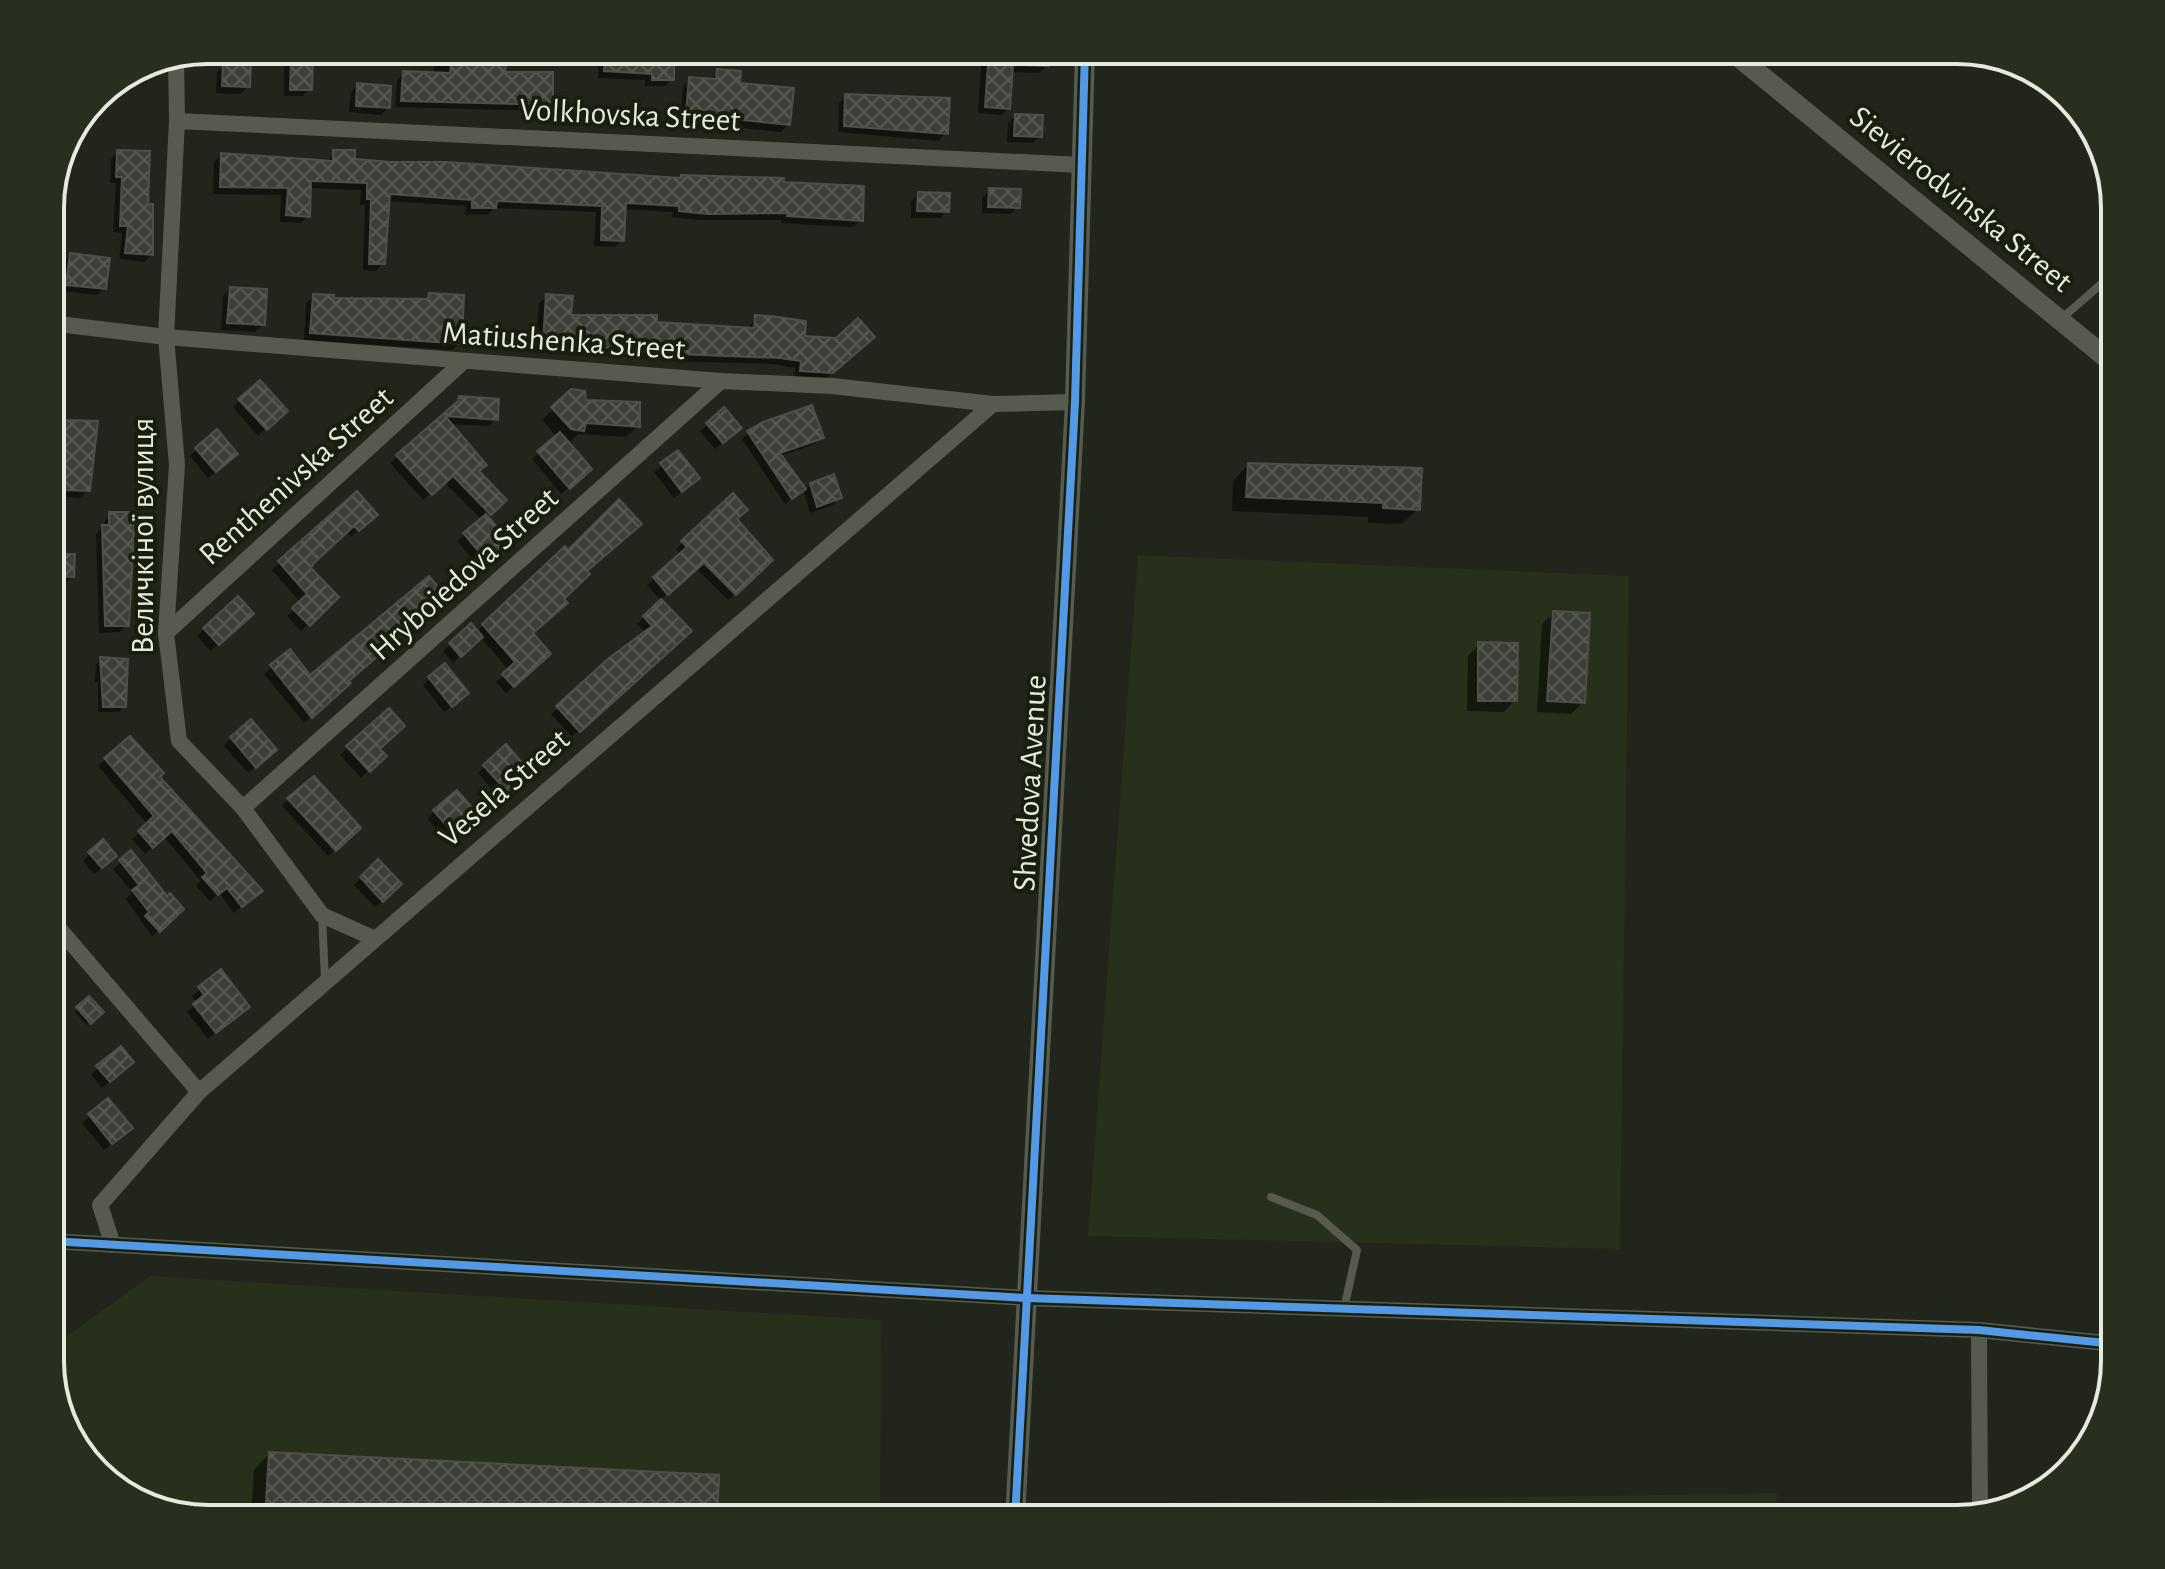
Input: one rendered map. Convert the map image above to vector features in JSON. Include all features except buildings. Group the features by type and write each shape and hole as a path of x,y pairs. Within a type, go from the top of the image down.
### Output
{"street":[{"name":"Shvedova Avenue","path":"1016,1505 1075,402 1085,64"},
{"name":"Sievierodvinska Street","path":"1747,64 2101,353"},
{"name":"Величкіної вулиця","path":"176,68 177,121 166,337 177,465 166,633 179,741 243,808 322,915 373,938"},
{"name":"Volkhovska Street","path":"177,121 1081,165"},
{"name":"Matiushenka Street","path":"64,325 166,337 464,361 721,381 832,386 993,404 1075,402"},
{"name":"Renthenivska Street","path":"166,633 464,361"},
{"name":"Hryboiedova Street","path":"243,808 721,381"},
{"name":"Vesela Street","path":"113,1245 100,1205 199,1092 373,938 993,404"},
{"path":"64,934 199,1092"},
{"path":"64,1242 1026,1298 1979,1330 2101,1343"},
{"path":"1979,1330 1980,1503"}],"lane":[{"path":"2060,319 2101,284"},
{"path":"322,915 325,980"},
{"path":"1271,1197 1317,1215 1357,1250 1344,1310"}],"shaded area":[{"path":"1138,555 1629,576 1620,1249 1088,1236"},
{"path":"150,1276 881,1320 880,1505 189,1504 136,1486 113,1469 88,1441 69,1398 64,1370 64,1338"},
{"path":"1777,1493 1776,1505 1032,1505"}],"cycle path":[{"path":"1016,1505 1075,402 1085,64"},
{"path":"64,1242 1026,1298 1979,1330 2101,1343"}]}
